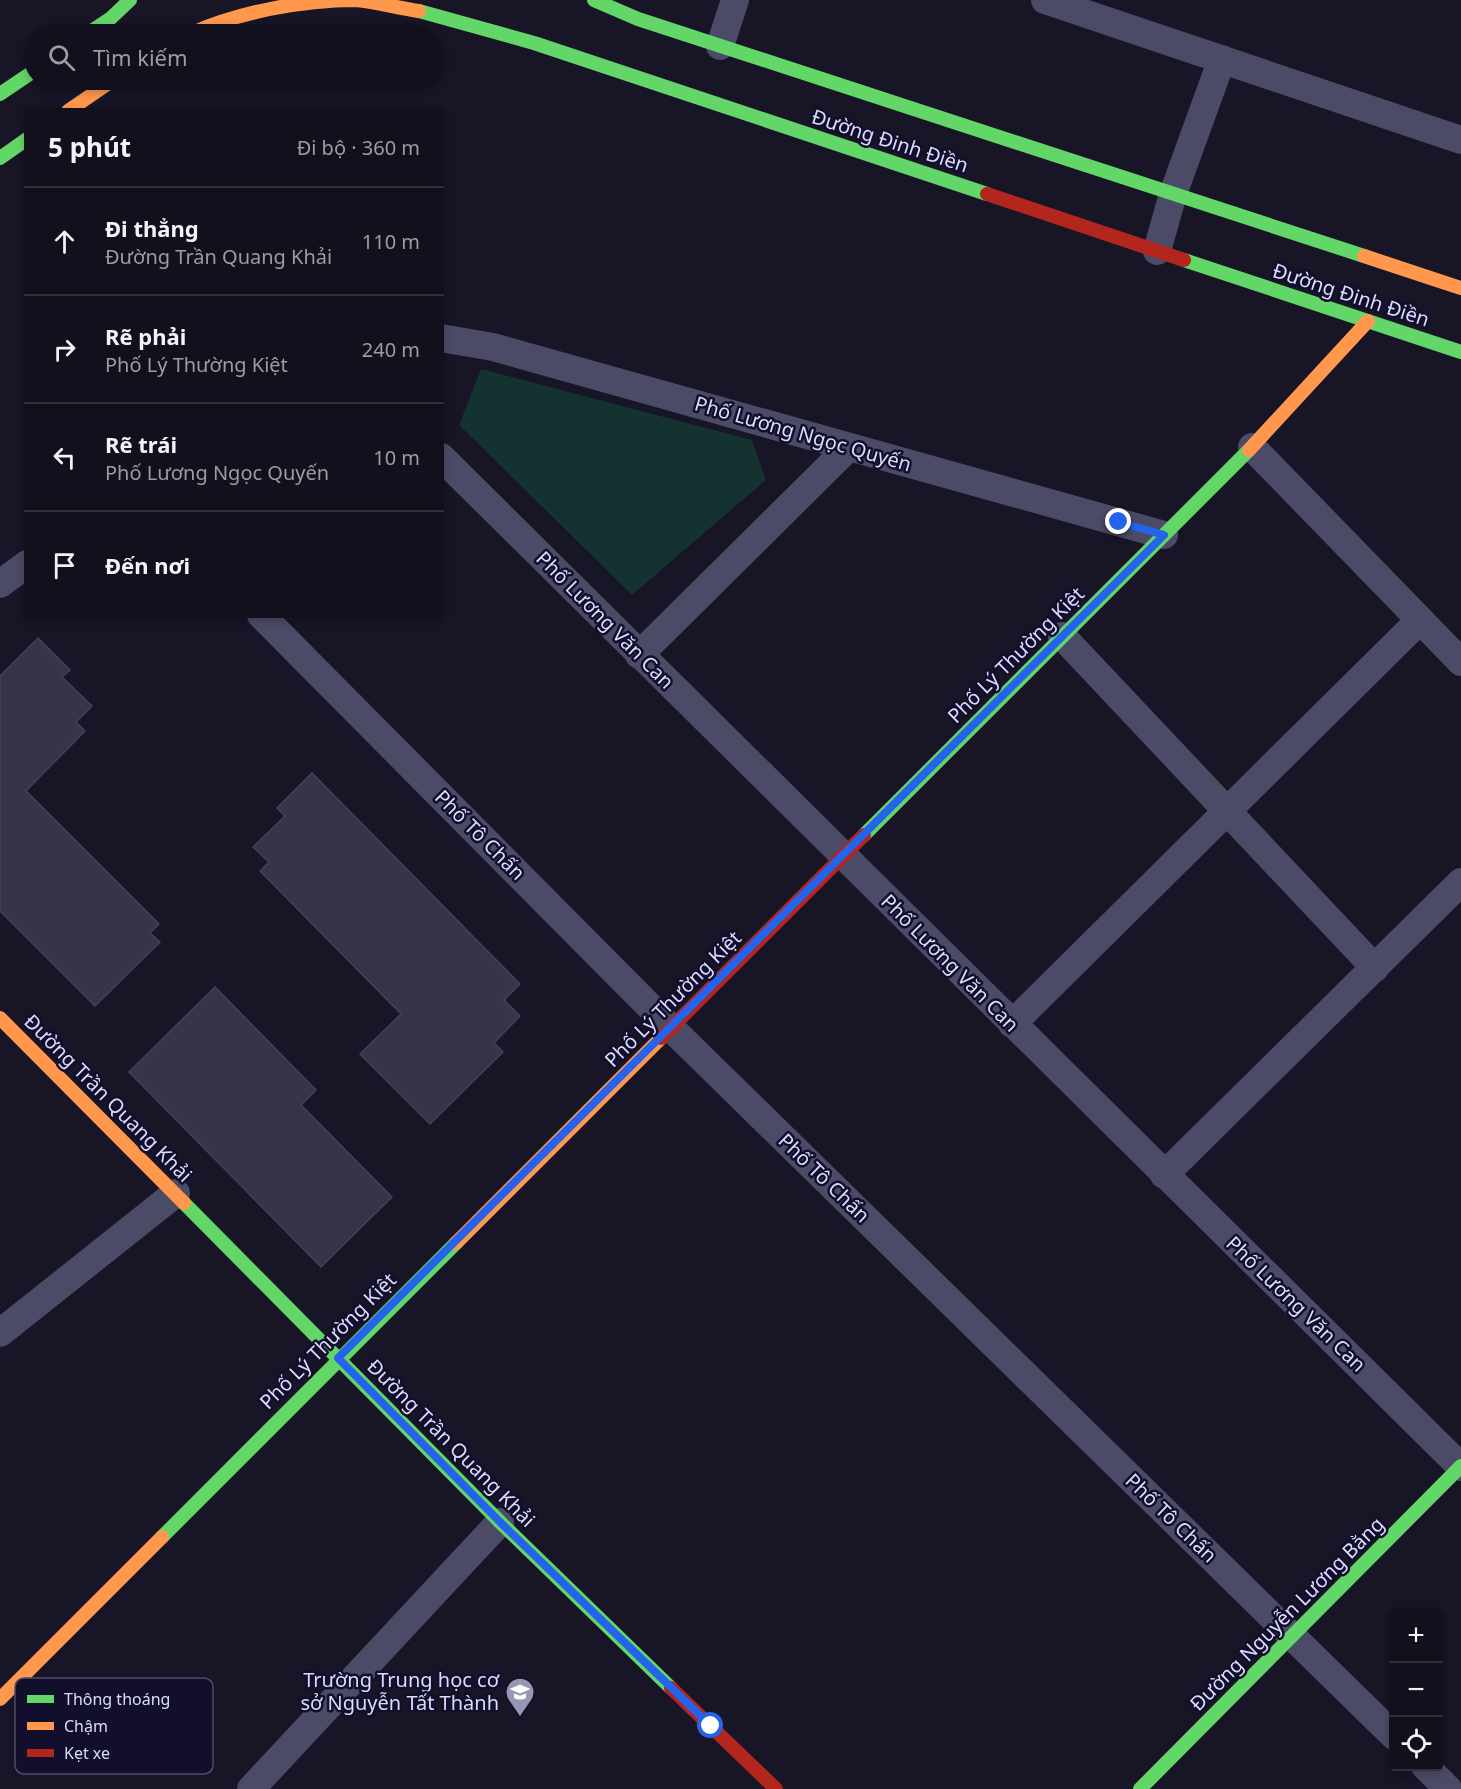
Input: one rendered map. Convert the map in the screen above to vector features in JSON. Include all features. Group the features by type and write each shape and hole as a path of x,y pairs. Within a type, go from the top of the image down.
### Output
{"main road":[{"path":"102,24 130,0"},
{"name":"Đường Đinh Điền","path":"294,0 355,0 418,11 534,43 1461,352"},
{"path":"216,24 300,0"},
{"name":"Đường Đinh Điền","path":"594,0 638,19 1461,288"},
{"path":"0,94 24,78"},
{"path":"72,108 98,90"},
{"path":"0,158 24,141"},
{"name":"Phố Lý Thường Kiệt","path":"21,1678 338,1358 1252,447 1368,321"},
{"name":"Đường Trần Quang Khải","path":"0,1018 500,1522 776,1789"},
{"name":"Đường Nguyễn Lương Bằng","path":"1140,1789 1461,1466"},
{"name":"Phố Lý Thường Kiệt","path":"0,1699 15,1684"}],"street":[{"path":"720,46 735,0"},
{"path":"1045,0 1461,140"},
{"path":"1157,250 1173,194 1222,59"},
{"name":"Phố Lương Ngọc Quyến","path":"444,339 493,347 1164,535"},
{"path":"639,655 849,447"},
{"path":"1252,447 1461,662"},
{"name":"Phố Lương Văn Can","path":"444,460 1164,1175 1461,1466"},
{"path":"0,584 24,566"},
{"name":"Phố Tô Chấn","path":"264,618 671,1028 1389,1731"},
{"path":"1012,1024 1420,620"},
{"path":"1062,636 1375,968"},
{"path":"1164,1175 1461,882"},
{"path":"0,1334 176,1193"},
{"path":"251,1789 500,1522"},
{"path":"1429,1771 1448,1789"}],"green space":[{"path":"481,369 752,440 766,480 632,595 459,425"}],"building":[{"path":"38,638 70,670 62,677 92,706 76,722 85,731 26,791 159,924 150,933 160,942 95,1006 0,911 0,676"},
{"path":"312,773 520,984 504,1000 520,1016 494,1043 503,1052 430,1124 360,1054 401,1014 260,871 269,862 253,847 285,816 277,808"},
{"path":"215,987 316,1090 301,1105 392,1197 321,1267 129,1072"}],"traffic: fast":[{"path":"102,24 130,0"},
{"path":"594,0 638,19 1364,256"},
{"path":"419,11 534,43 987,194"},
{"path":"0,94 24,78"},
{"path":"0,158 24,141"},
{"path":"1184,260 1461,352"},
{"path":"864,835 1249,450"},
{"path":"184,1203 500,1522 671,1688"},
{"path":"162,1537 456,1243"},
{"path":"1140,1789 1461,1466"}],"traffic: slow":[{"path":"215,24 271,9 314,2 356,0 419,11"},
{"path":"72,108 98,90"},
{"path":"1364,256 1461,288"},
{"path":"1249,450 1368,321"},
{"path":"0,1018 184,1203"},
{"path":"456,1243 661,1038"},
{"path":"21,1678 162,1537"},
{"path":"0,1699 15,1684"}],"traffic: jam":[{"path":"987,194 1184,260"},
{"path":"661,1038 864,835"},
{"path":"671,1688 776,1789"}],"place":[{"name":"Trường Trung học cơ sở Nguyễn Tất Thành","path":"520,1718"}],"route":[{"path":"711,1726 500,1522 338,1358 1164,535 1119,522"}]}
